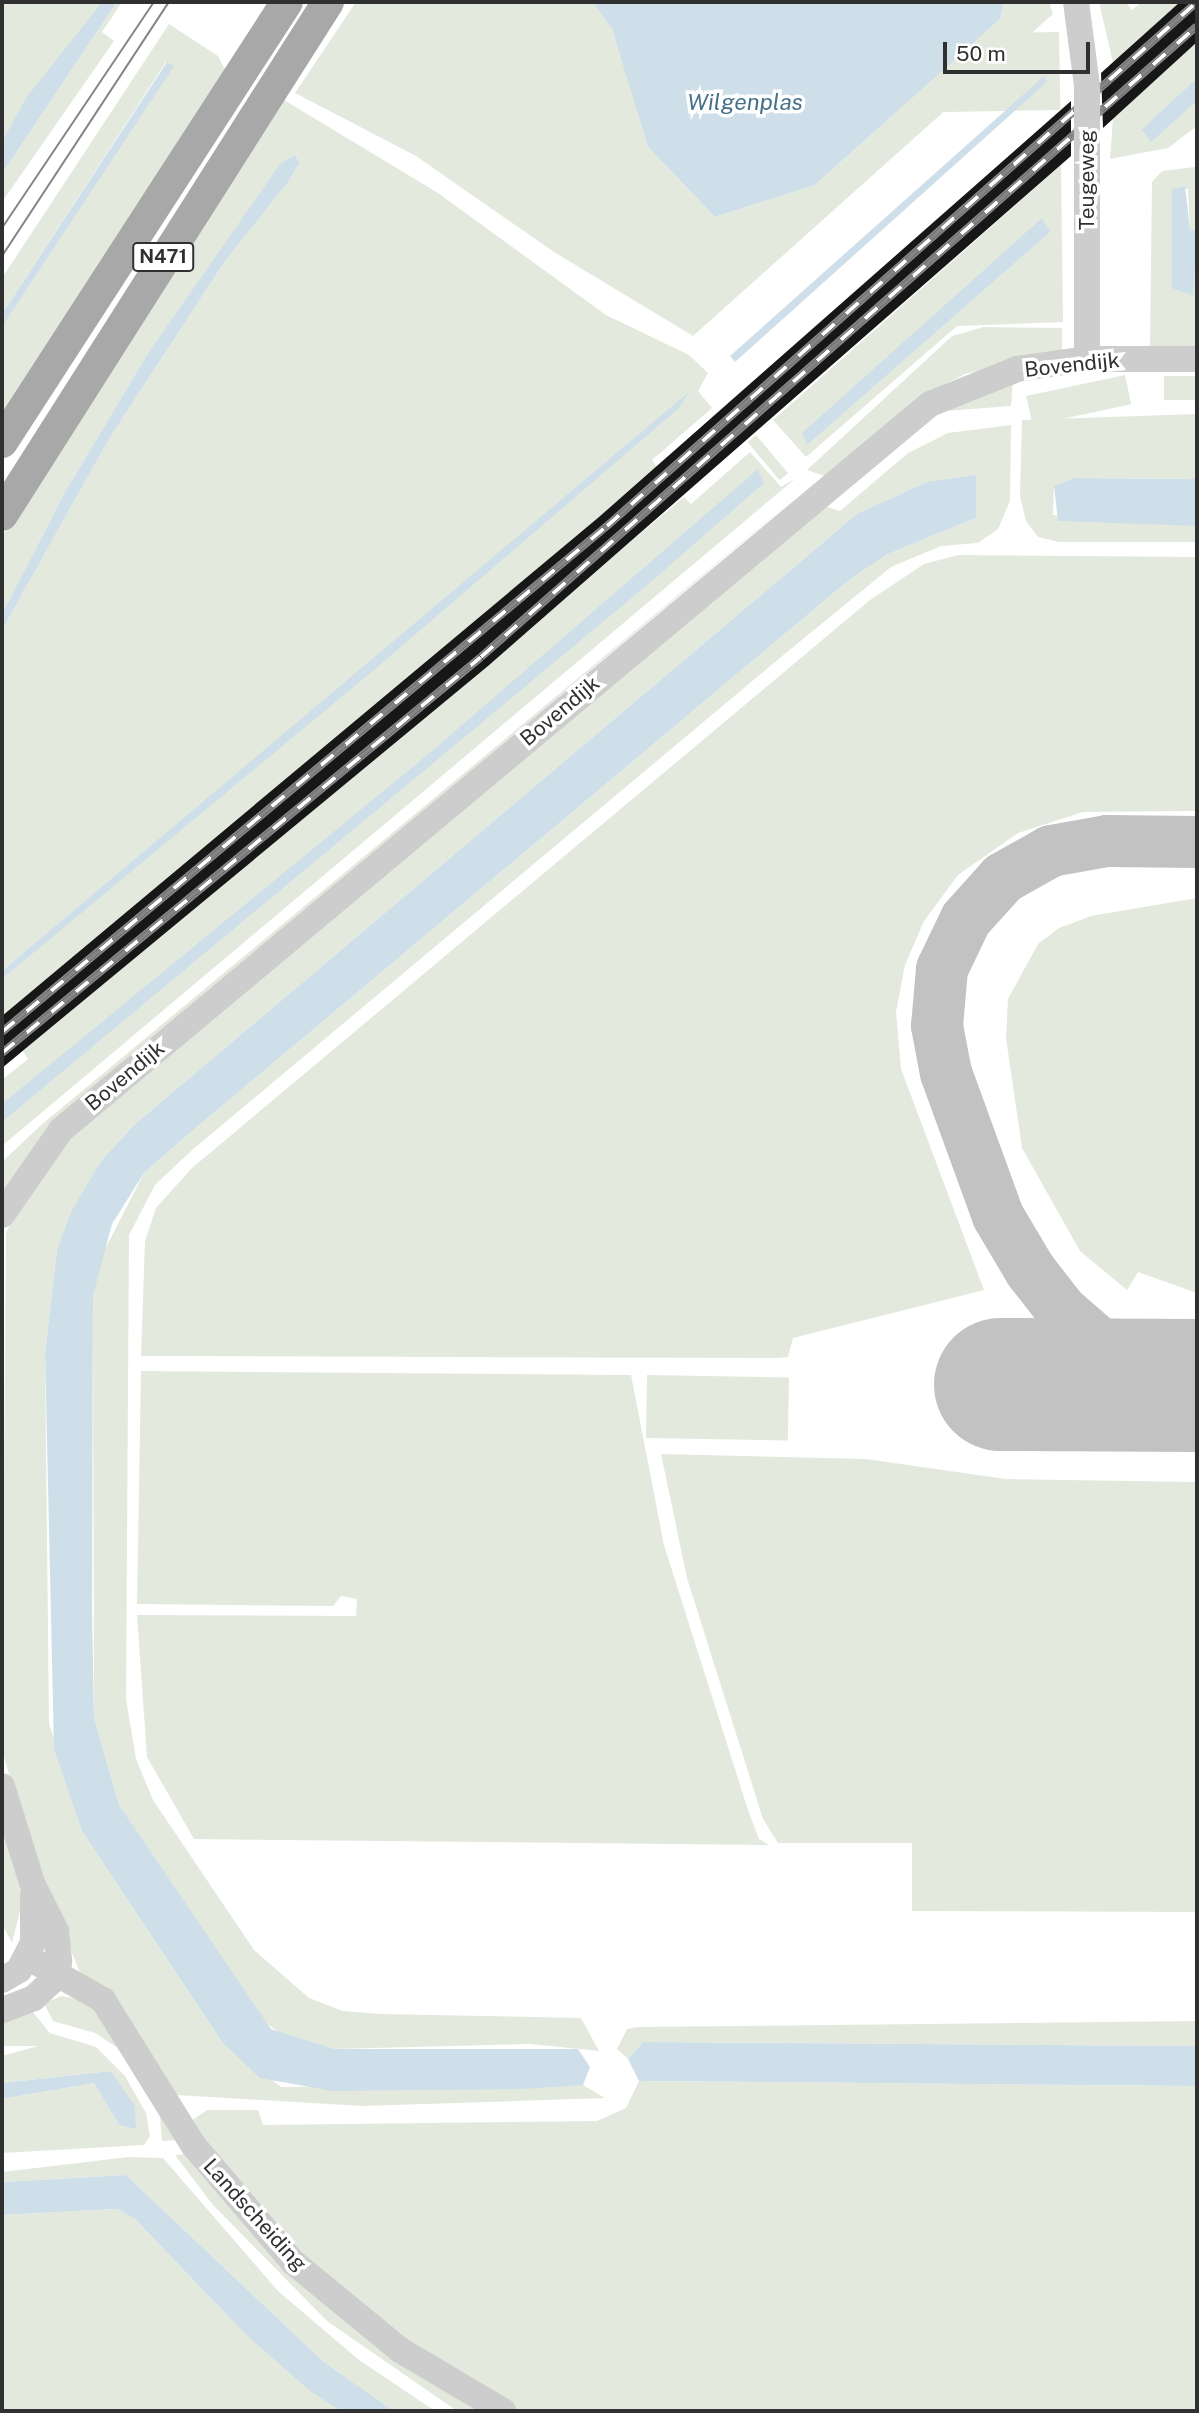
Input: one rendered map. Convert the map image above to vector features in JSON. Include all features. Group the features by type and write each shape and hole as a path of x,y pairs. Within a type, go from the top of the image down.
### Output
{"main road":[{"name":"N471","path":"2,442 287,2"},
{"name":"N471","path":"2,514 328,2"}],"street":[{"name":"Teugeweg","path":"1076,2 1087,86 1087,359"},
{"name":"Bovendijk","path":"2,1215 61,1130 930,404 1017,369 1087,359 1197,359"},
{"path":"2,1786 32,1883 56,1931 58,1971 34,1998 2,2010"},
{"path":"2,1980 27,1957 35,1926 32,1883"},
{"name":"Landscheiding","path":"27,1957 58,1971 103,2000 194,2146 284,2253 400,2350 503,2411"}],"shaded area":[{"path":"2,2 102,2 2,142"},
{"path":"117,2 122,2 102,32 114,41 2,202 2,174"},
{"path":"356,2 592,2 612,29 648,147 715,217 815,185 1000,19 1004,2 1049,2 1053,14 693,336 554,252 416,156 295,93"},
{"path":"1099,2 1126,2 1132,10 1141,2 1180,2 1113,63"},
{"path":"169,24 218,56 226,71 2,419 2,327 173,66 166,62 2,314 2,278"},
{"path":"1059,32 1060,110 589,118 588,40"},
{"path":"1197,42 1197,78 1141,131 1151,141 1197,101 1197,126 1168,148 1110,159 1113,118"},
{"path":"279,97 438,193 606,315 689,355 708,373 698,391 712,408 652,460 657,467 460,637 2,1016 2,979 693,394 2,971 2,630 109,439 225,261 288,182 242,225 147,355 65,492 2,614 2,537"},
{"path":"1061,165 1063,322 957,326 806,457 773,420"},
{"path":"1195,167 1197,231 1190,229 1188,189 1172,189 1172,287 1197,258 1197,349 1150,348 1152,182 1162,171"},
{"path":"984,327 1062,328 1062,352 965,374 923,396 825,476 807,470 952,336"},
{"path":"1125,375 1131,404 1032,425 1026,396"},
{"path":"1164,376 1197,376 1197,400 1164,400"},
{"path":"1013,379 1011,406 946,411 924,421"},
{"path":"1197,414 1197,479 1074,478 1054,486 1053,515 1197,526 1197,542 1059,542 1038,537 1026,521 1020,496 1022,420"},
{"path":"1011,425 1010,501 998,529 978,543 941,546 891,567 191,1151 155,1185 129,1235 126,1699 136,1759 153,1800 254,1950 309,1998 343,2011 380,2014 581,2018 599,2051 530,2044 334,2049 289,2039 257,2017 119,1805 94,1717 93,1296 101,1257 144,1173 185,1137 849,580 888,554 976,518 927,482 858,513 134,1125 101,1161 57,1250 45,1353 49,1723 82,1831 222,2042 281,2087 583,2085 605,2098 362,2106 176,2095 80,1973 31,1850 2,1750 6,1232 55,1153 106,1107 824,506 840,511 908,453 948,433"},
{"path":"756,435 788,473 780,480 748,442"},
{"path":"750,452 781,487 796,478 2,1146 2,1080 28,1059 23,1051 684,497 691,504"},
{"path":"808,487 54,1121 2,1193 2,1162 40,1126"},
{"path":"958,555 1197,557 1197,811 1083,812 1018,833 958,875 924,921 905,965 896,1012 901,1069 984,1290 793,1338 788,1357 778,1358 141,1356 145,1241 156,1208 192,1168 870,600 924,564"},
{"path":"1197,898 1197,1293 1138,1272 1127,1290 1080,1251 1022,1148 1006,1038 1008,999 1038,944 1059,928 1091,916"},
{"path":"141,1371 631,1375 664,1545 747,1807 759,1839 769,1845 194,1839 147,1757 137,1615 356,1616 357,1599 341,1596 333,1606 137,1604"},
{"path":"647,1375 789,1377 788,1440 646,1438"},
{"path":"661,1454 866,1459 1006,1479 1197,1482 1197,1912 912,1911 912,1843 778,1843 763,1819 687,1578"},
{"path":"2,1825 23,1899 12,1943 2,1924"},
{"path":"62,1996 90,2002 180,2140 162,2141 160,2117 118,2048 95,2033 53,2021 44,2003"},
{"path":"31,2010 50,2033 96,2047 125,2076 146,2113 150,2136 144,2145 2,2153 2,2099 94,2083 119,2125 111,2071 2,2083 2,2056 38,2046 2,2046 2,2017"},
{"path":"1197,2021 1197,2046 643,2042 628,2059 617,2049 627,2029 638,2027"},
{"path":"639,2081 1197,2086 1197,2411 514,2411 341,2298 190,2122 207,2110 258,2110 263,2125 597,2121 626,2108"},
{"path":"187,2154 240,2216 487,2411 457,2411 327,2321 213,2205 175,2155"},
{"path":"129,2157 163,2158 278,2291 359,2360 435,2411 394,2411 324,2362 126,2175 2,2182 2,2172"},
{"path":"117,2209 135,2219 244,2333 341,2411 2,2411 2,2215"}],"water":[{"path":"102,2 117,2 2,174 2,142 26,98"},
{"name":"Wilgenplas","path":"592,2 1004,2 1000,19 815,185 715,217 648,147 612,29"},
{"path":"167,62 174,66 2,327 2,314"},
{"path":"1044,76 1047,82 735,362 730,356"},
{"path":"1197,78 1197,101 1151,142 1141,130"},
{"path":"295,155 299,163 288,182 225,261 109,439 2,630 2,614 65,492 147,355 280,164"},
{"path":"1185,186 1190,229 1197,231 1193,296 1172,288 1172,189"},
{"path":"1042,218 1050,232 807,445 802,433"},
{"path":"690,391 679,408 374,670 2,979 2,971"},
{"path":"758,469 764,483 646,586 2,1122 2,1104 432,751"},
{"path":"976,475 976,518 888,554 849,580 185,1137 144,1173 112,1224 93,1296 92,1611 94,1717 119,1805 271,2029 334,2049 578,2049 590,2067 583,2085 523,2089 332,2091 260,2078 222,2042 82,1831 54,1749 45,1353 57,1250 72,1210 101,1161 134,1125 858,513 927,482"},
{"path":"1074,478 1197,479 1197,526 1058,521 1054,486"},
{"path":"643,2042 1197,2046 1197,2086 639,2081 628,2059"},
{"path":"111,2071 135,2106 136,2129 119,2125 94,2083 2,2099 2,2083"},
{"path":"126,2175 324,2362 394,2411 341,2411 310,2391 244,2333 135,2219 117,2209 2,2215 2,2182"}],"building":[{"path":"1180,2 1197,2 1197,42 1103,128 1101,73"},
{"path":"1071,101 1071,156 488,666 2,1068 2,1016 599,517"}],"taxiway":[{"path":"1197,842 1107,841 1051,851 1003,878 966,919 942,969 937,1026 946,1073 998,1216 1030,1270 1061,1310 1100,1344 1197,1376"}],"runway":[{"path":"1000,1384 1197,1385"}],"tram line":[{"path":"2,228 154,2"},
{"path":"2,256 169,2"}],"railway":[{"path":"2,1032 607,526 1197,2"},
{"path":"2,1053 481,657 1197,26"}]}
